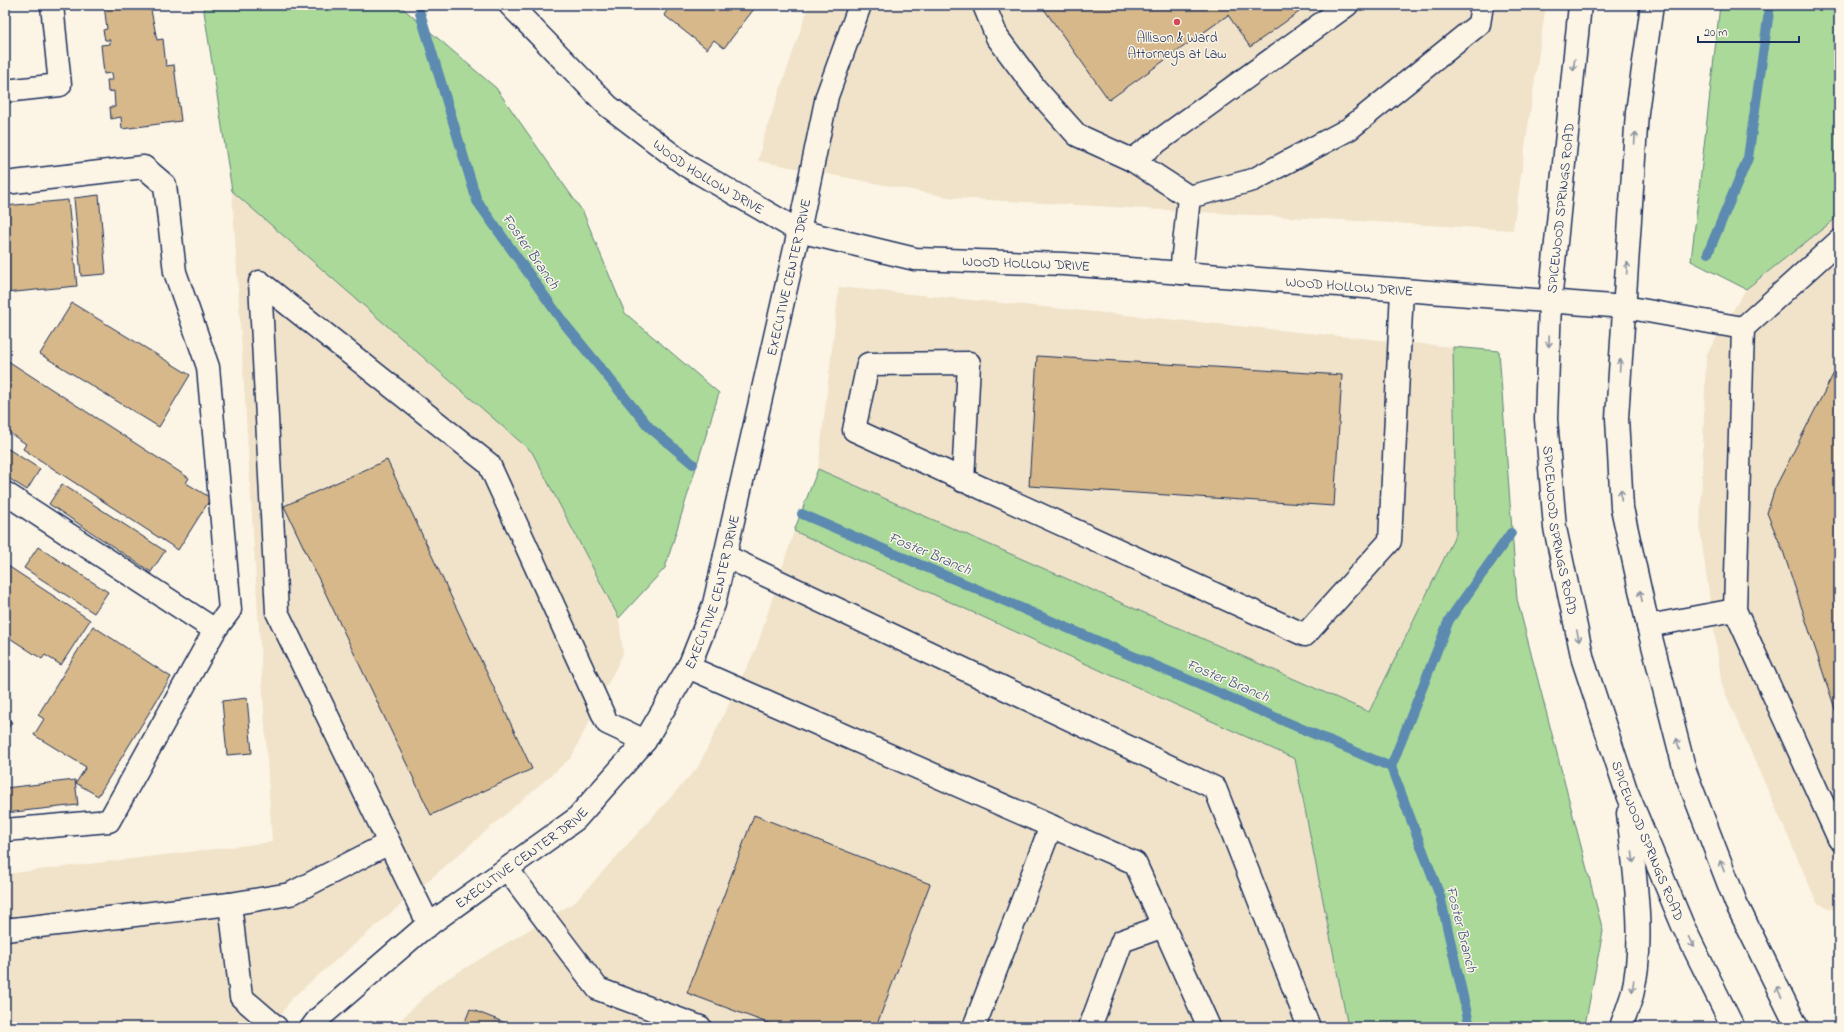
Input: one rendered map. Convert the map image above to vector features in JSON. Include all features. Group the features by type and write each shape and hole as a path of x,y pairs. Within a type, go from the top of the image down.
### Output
{"street":[{"path":"5,91 60,85 52,5"},
{"name":"WOOD HOLLOW DRIVE","path":"510,5 608,106 687,166 799,231 915,259 1064,264 1625,307 1743,328"},
{"name":"EXECUTIVE CENTER DRIVE","path":"312,1027 318,1019 429,925 576,819 645,741 688,667 714,604 799,231 827,96 860,5"},
{"path":"984,5 997,36 1036,88 1077,134 1132,160 1189,197 1253,180 1349,129 1479,24 1482,5"},
{"path":"1132,160 1348,5"},
{"name":"SPICEWOOD SPRINGS ROAD","path":"1580,5 1550,302 1546,419 1555,528 1583,660 1626,790 1683,926 1733,1027"},
{"path":"1652,5 1637,112 1625,307 1616,418 1622,508 1648,626 1686,771 1736,903 1797,1027"},
{"path":"5,183 144,167 165,185 175,272 208,366 230,610 215,630 109,821 5,830"},
{"path":"1181,273 1189,197"},
{"path":"1839,240 1743,328 1735,610 1839,839"},
{"path":"429,925 277,612 260,282 489,464 607,723 645,741"},
{"path":"963,481 969,363 868,364 854,430 963,481 1305,635 1390,541 1402,290"},
{"path":"5,493 215,630"},
{"path":"725,556 1215,788 1309,1027"},
{"path":"1648,626 1735,610"},
{"path":"688,667 1135,863 1209,1027"},
{"path":"1621,1027 1632,994 1638,944 1637,892 1626,790"},
{"path":"974,1027 1051,826"},
{"path":"5,930 230,904 290,894 389,843"},
{"path":"507,869 598,989 700,1027"},
{"path":"230,904 241,997 276,1027"},
{"path":"1090,1027 1122,941 1164,926"}],"shaded area":[{"path":"809,5 1546,5 1513,230 953,198 758,161 764,136"},
{"path":"232,191 532,452 619,618 623,654 571,758 291,999 274,1027 5,1027 5,874 272,842"},
{"path":"1839,216 1839,912 1817,903 1722,686 1700,530 1706,355 1746,289"},
{"path":"839,287 1453,347 1456,534 1369,712 818,469"},
{"path":"794,531 1295,759 1348,1027 393,1027 437,985 575,902 698,767 757,646"}],"green space":[{"path":"203,5 399,5 496,88 583,212 625,313 719,393 665,568 619,618 532,452 232,191"},
{"path":"1720,5 1839,5 1839,216 1746,289 1691,261"},
{"path":"1453,347 1499,351 1517,599 1603,931 1585,1025 1576,1027 1348,1027 1295,759 794,531 818,469 1369,712 1456,534"}],"building":[{"path":"104,5 150,5 157,40 163,39 166,66 174,65 181,121 122,129 121,117 111,119 110,107 115,107 114,91 108,92 107,80 113,80 112,73 104,74 101,45 110,44 110,40 105,40 103,30 107,29"},
{"path":"663,5 757,5 724,48 714,40 707,49 664,15 668,9"},
{"path":"1041,5 1294,5 1299,12 1250,47 1228,15 1109,100"},
{"path":"99,195 106,274 81,276 74,198"},
{"path":"68,200 77,286 5,293 5,206"},
{"path":"72,303 190,375 159,427 40,354"},
{"path":"1037,356 1342,375 1334,506 1029,486"},
{"path":"5,359 189,478 186,483 211,498 178,550 23,449 26,444 5,430"},
{"path":"1839,363 1839,721 1783,551 1767,513 1775,488"},
{"path":"5,447 40,469 27,490 5,476"},
{"path":"387,460 532,769 431,815 284,506"},
{"path":"62,484 165,551 151,572 49,504"},
{"path":"38,547 108,592 94,613 24,568"},
{"path":"5,564 90,620 61,665 45,655 42,659 5,635"},
{"path":"93,626 171,677 98,796 76,783 86,767 34,735 44,719 38,715"},
{"path":"247,698 252,753 227,755 222,701"},
{"path":"5,718 12,722 5,733"},
{"path":"75,780 78,805 5,813 5,788"},
{"path":"754,815 930,884 876,1027 778,1027 687,993"},
{"path":"470,1009 516,1027 463,1027"}],"waterway":[{"path":"1708,253 1748,158 1770,5"},
{"name":"Foster Branch","path":"420,13 477,201 563,322 649,427 693,464"},
{"name":"Foster Branch","path":"802,514 1391,767 1440,896 1470,1027"},
{"path":"1391,767 1449,620 1511,533"}],"place":[{"name":"Allison & Ward Attorneys at Law","path":"1177,22"}]}
